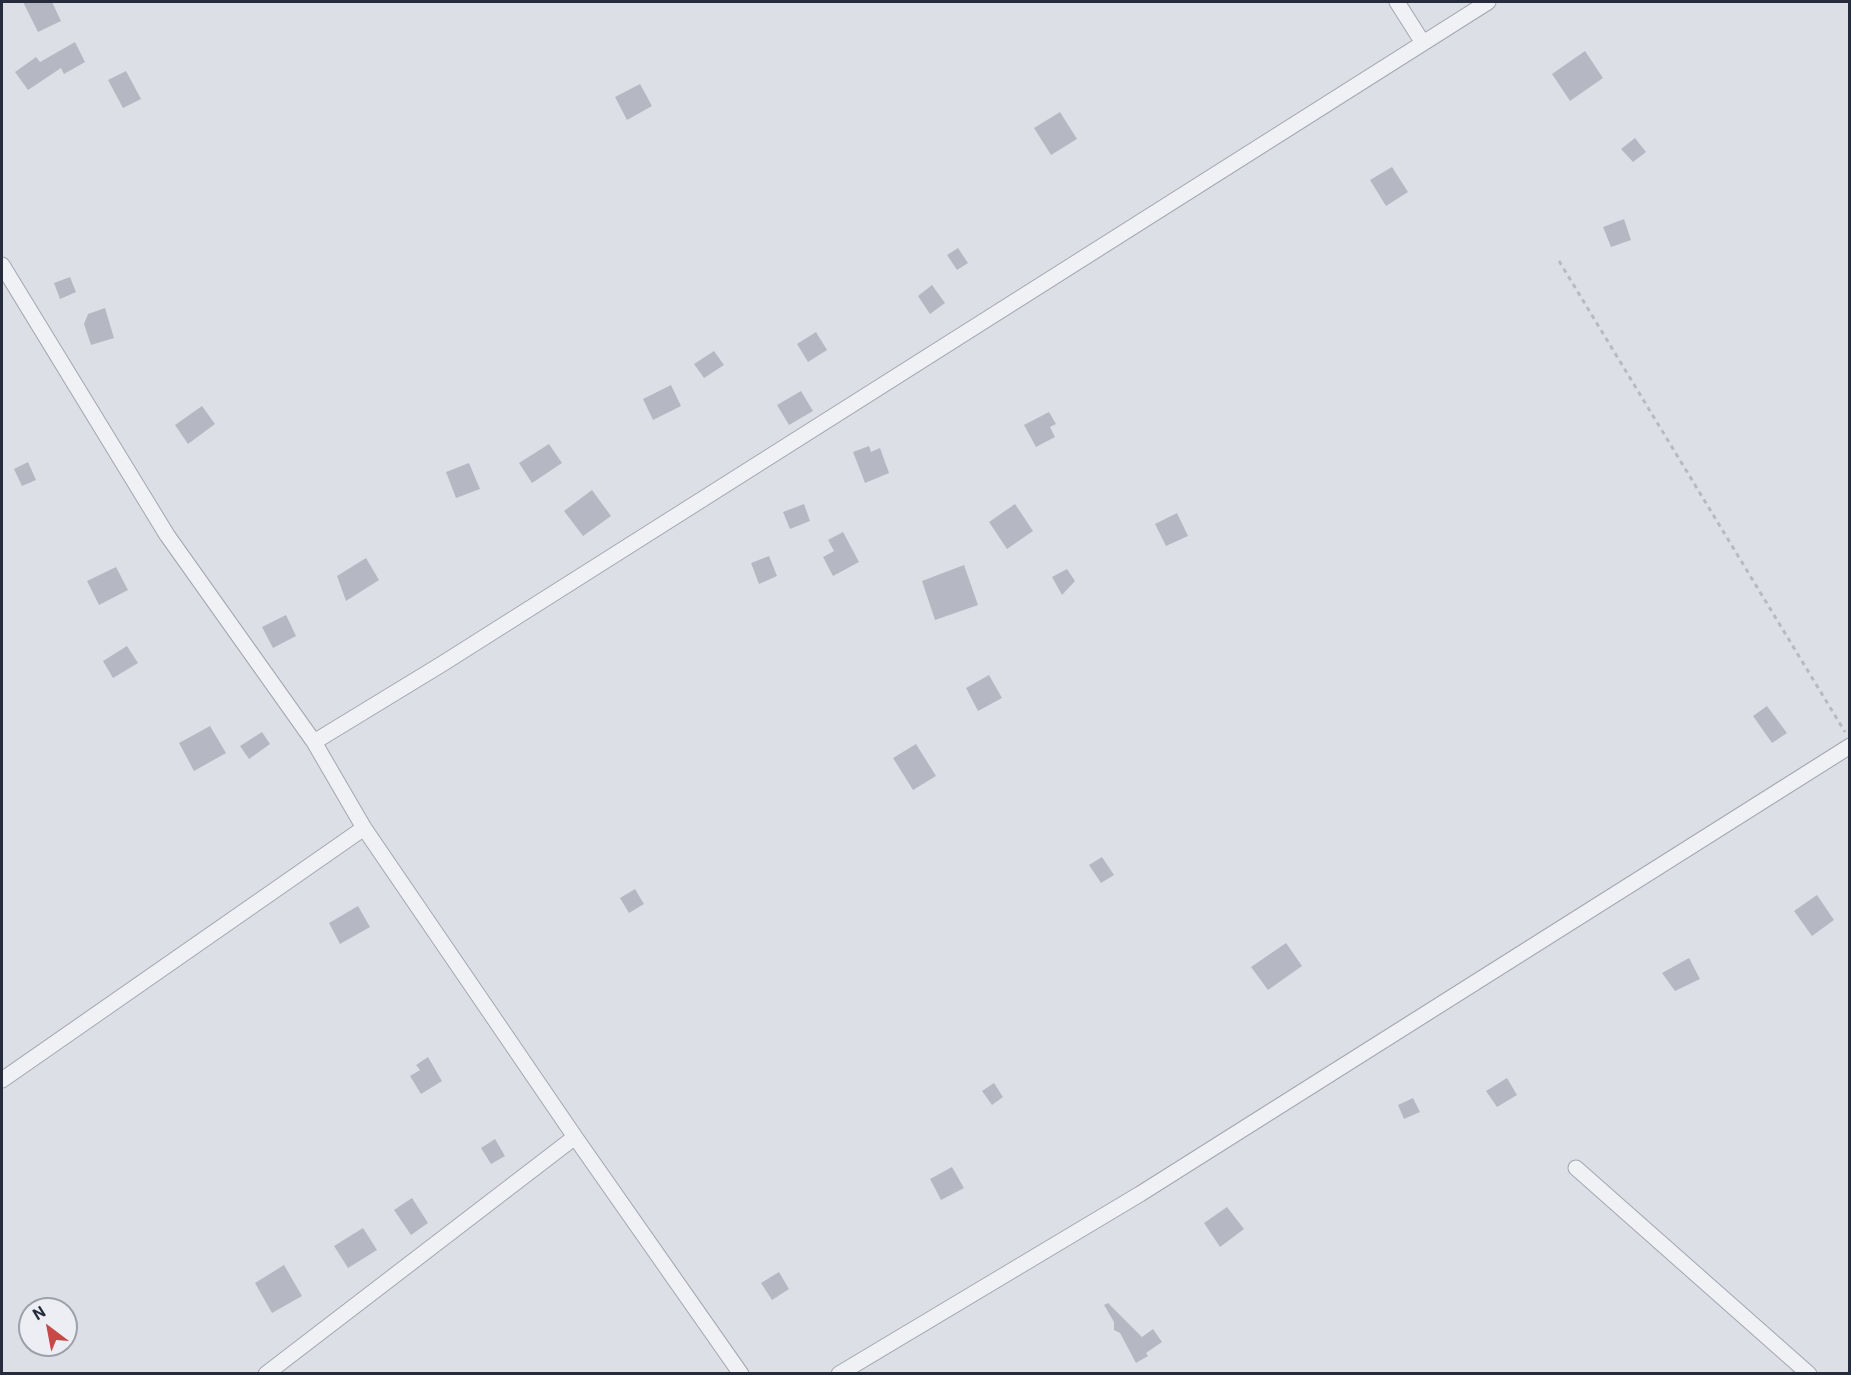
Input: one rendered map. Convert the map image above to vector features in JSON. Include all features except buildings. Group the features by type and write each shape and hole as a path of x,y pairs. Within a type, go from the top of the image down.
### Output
{"street":[{"path":"1397,2 1423,43"},
{"path":"314,742 442,664 1488,2"},
{"path":"2,265 168,535 314,742 364,828 575,1137 741,1374"},
{"path":"839,1374 1140,1194 1850,746"},
{"path":"2,1080 364,828"},
{"path":"266,1374 575,1137"},
{"path":"1576,1168 1809,1374"}],"path":[{"path":"1559,261 1850,739"}]}
